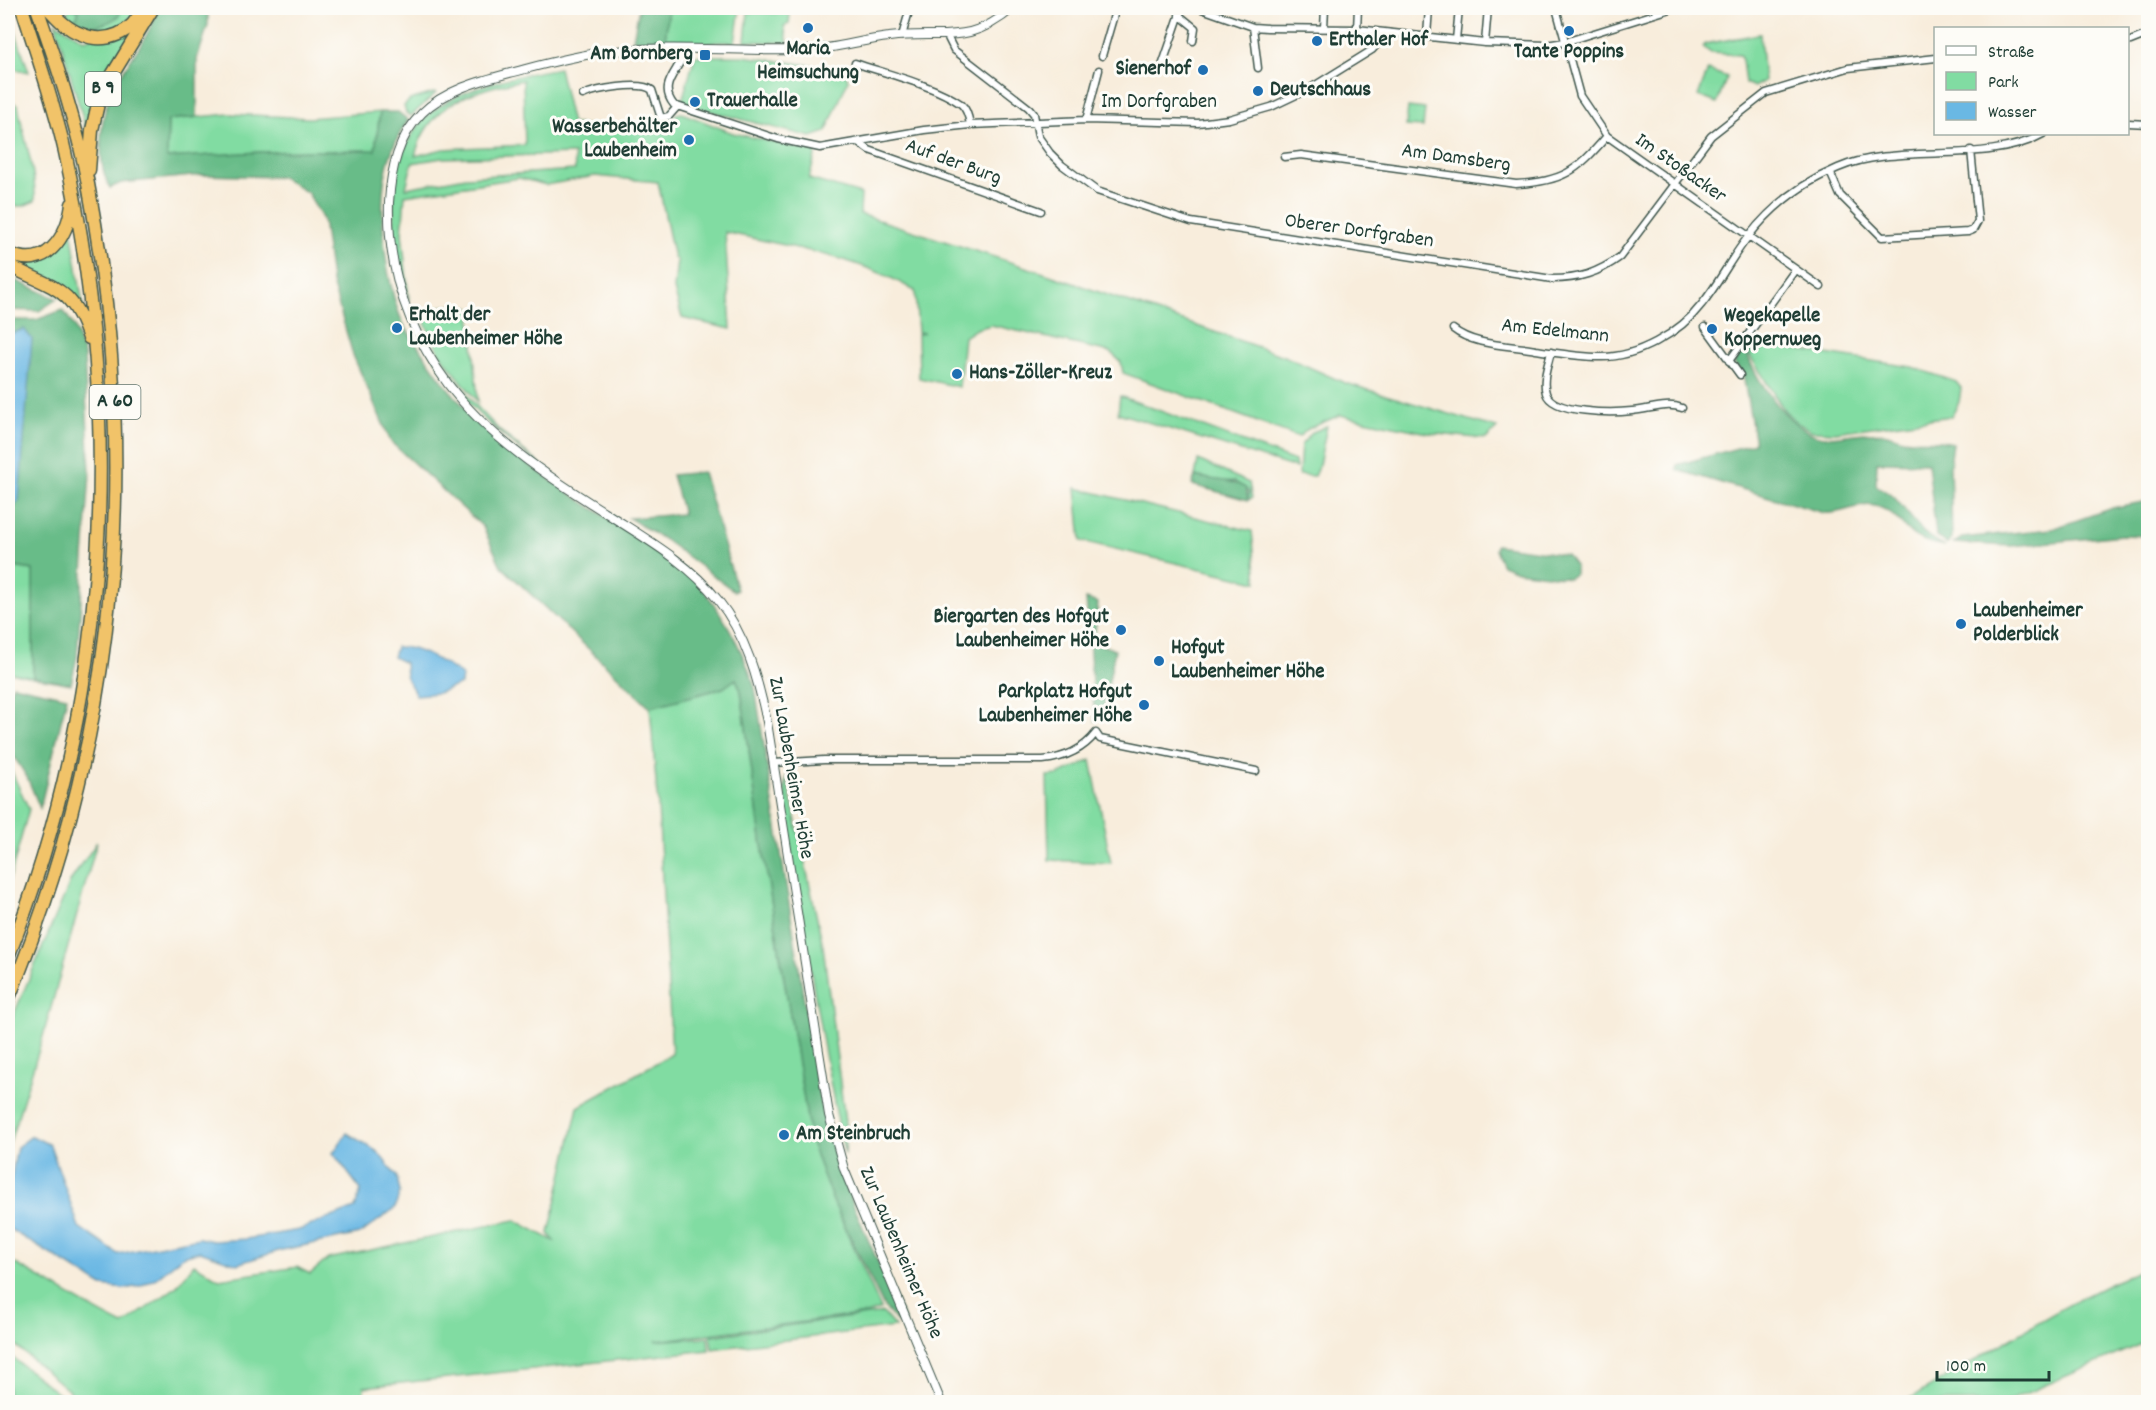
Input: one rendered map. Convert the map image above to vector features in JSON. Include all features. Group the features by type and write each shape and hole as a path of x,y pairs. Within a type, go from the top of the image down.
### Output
{"highway":[{"name":"A 60","path":"8,957 52,824 80,700 92,621 100,513 100,410 97,360 86,268 73,194 53,108 22,8"},
{"name":"A 60","path":"8,1000 42,912 61,853 96,702 113,570 117,463 112,355 105,288 88,183 57,65 37,8"},
{"path":"48,8 75,32 102,39 127,30 142,8"},
{"name":"B 9","path":"88,183 92,130 100,95 153,8"},
{"path":"8,253 33,257 46,253 57,244 69,223 73,194"},
{"name":"A 60","path":"8,265 58,288 72,301 84,323 97,360"}],"street":[{"path":"902,36 910,8"},
{"name":"Zur Laubenheimer Höhe","path":"941,1402 844,1169 829,1115 762,698 744,645 719,601 676,558 523,456 486,425 450,387 411,324 394,264 390,224 390,185 394,164 405,136 422,113 434,103 471,84 572,57 620,50 815,50 902,36 965,34 987,27 1013,8"},
{"path":"1102,57 1116,8"},
{"path":"1162,66 1182,8"},
{"path":"1198,8 1253,27 1357,29 1522,46 1565,42 1674,8"},
{"path":"1324,28 1325,8"},
{"path":"1357,29 1358,8"},
{"path":"1426,36 1429,8"},
{"path":"1455,40 1459,8"},
{"path":"1485,43 1488,8"},
{"name":"Im Stoßacker","path":"1557,8 1580,96 1607,136 1821,287"},
{"path":"1640,8 1640,18"},
{"path":"1179,15 1195,28 1193,41"},
{"path":"1253,27 1258,68"},
{"name":"Im Dorfgraben","path":"1035,122 1086,120 1198,123 1247,115 1323,81 1372,50 1379,42 1382,33"},
{"path":"2129,41 2148,34"},
{"path":"685,49 667,86 669,96 677,107 804,146 820,148 924,130 970,125 1035,122 1029,108 954,50 947,36"},
{"name":"Oberer Dorfgraben","path":"1035,122 1038,136 1050,153 1089,186 1186,221 1552,279 1586,276 1604,269 1620,257 1711,136 1766,93 1848,68 1934,58"},
{"path":"855,63 933,90 961,104 968,113 970,125"},
{"path":"1086,120 1099,70"},
{"path":"583,95 598,89 644,86 653,93 661,118 669,116 677,107"},
{"path":"2129,123 2148,124"},
{"name":"Am Edelmann","path":"1454,329 1470,338 1551,352 1600,357 1623,354 1659,339 1703,304 1748,237 1787,197 1830,172 1874,159 2017,144 2040,135"},
{"name":"Am Damsberg","path":"1284,157 1301,154 1516,184 1535,183 1551,180 1576,169 1607,136"},
{"name":"Auf der Burg","path":"858,142 869,150 1041,211"},
{"path":"1830,172 1840,195 1874,232 1882,237 1968,232 1973,230 1978,221 1971,150"},
{"path":"1729,361 1795,270"},
{"path":"1705,327 1740,375"},
{"path":"1551,352 1545,381 1546,393 1550,401 1562,407 1629,412 1663,406 1682,408"},
{"path":"773,763 835,760 1043,760 1074,752 1088,743 1096,733 1100,739 1256,771"}],"green space":[{"path":"55,8 66,15 70,8 79,11 75,20 109,22 119,16 121,8 138,8 129,21 119,29 98,34 76,25"},
{"path":"73,8 121,8 119,16 103,24 92,26 75,20 79,11"},
{"path":"159,8 208,8 208,25 197,59 197,117 168,120 167,158 260,152 375,150 380,112 398,112 408,120 399,134 388,163 382,208 385,250 391,284 400,316 407,330 456,397 485,428 551,480 691,575 729,628 744,657 755,688 821,1107 847,1190 905,1321 903,1325 898,1323 884,1307 833,1201 811,1142 761,839 741,691 736,679 723,688 650,707 501,566 483,527 391,442 353,355 331,279 323,220 308,193 282,177 202,175 121,183 110,188 101,158 104,117 116,84 143,41"},
{"path":"639,8 669,8 665,40 633,40"},
{"path":"669,8 740,8 735,42 691,43 691,41 665,40"},
{"path":"8,10 29,72 8,68"},
{"path":"748,12 790,13 789,24 784,26 788,43 745,41"},
{"path":"142,20 86,129 55,22 84,40"},
{"path":"1760,34 1764,81 1754,87 1745,83 1742,60 1739,55 1711,53 1703,47 1705,44"},
{"path":"695,56 743,56 845,70 848,80 826,132 811,137 681,104"},
{"path":"559,68 572,124 619,128 652,122 656,131 669,132 676,114 682,113 733,133 816,152 809,179 861,194 860,214 1041,272 1284,356 1345,383 1497,428 1486,439 1428,433 1340,415 1308,429 1299,437 1123,373 1121,362 1110,352 991,325 976,329 964,337 959,387 919,378 918,334 924,333 918,332 915,291 871,269 847,261 725,232 731,329 682,318 674,289 677,260 674,258 658,182 595,176 546,185 519,178 405,195 402,233 409,301 397,247 394,190 399,163 410,139 426,117 450,100 489,84","holes":["523,80 525,145 443,149 415,156 421,138 430,123 442,111 471,94","574,154 575,170 466,177 406,188 412,163 442,158"]},
{"path":"1708,70 1727,77 1717,103 1698,96"},
{"path":"437,92 411,116 406,113 404,106 410,100"},
{"path":"8,100 18,105 35,189 35,201 23,206 8,206"},
{"path":"1408,107 1425,109 1423,127 1406,126"},
{"path":"380,112 375,150 260,152 167,158 168,120 230,114 309,118"},
{"path":"70,229 84,313 13,264 13,259 60,247"},
{"path":"8,277 57,299 39,311 8,310"},
{"path":"439,307 470,308 478,402 440,354 419,310 421,308 429,312"},
{"path":"63,310 74,326 84,355 90,473 77,657 71,684 33,677 33,570 8,566 8,514 19,501 24,329 8,335 8,320 36,320"},
{"path":"413,313 432,348 472,401 499,430 550,472 495,429 463,397 435,360 417,326"},
{"path":"1749,338 1755,341 1748,356 1759,380 1789,418 1813,434 1825,437 1883,433 1909,440 1953,443 1950,465 1952,539 1947,544 1936,535 1928,463 1877,462 1876,485 1894,497 1923,532 1944,546 1916,537 1891,514 1875,506 1869,505 1824,513 1677,470 1677,465 1755,443 1743,374 1734,363"},
{"path":"1772,346 1912,367 1956,382 1961,388 1959,402 1951,416 1836,432 1812,431 1797,423 1784,410 1750,356 1752,349 1761,350"},
{"path":"1120,396 1295,461 1296,468 1118,413"},
{"path":"1327,426 1319,465 1314,476 1299,475 1301,445 1313,432"},
{"path":"1198,460 1249,483 1252,498 1248,500 1249,492 1234,481 1218,482 1195,476"},
{"path":"703,472 737,590 734,591 665,540 629,518 683,514 672,475"},
{"path":"1195,476 1240,485 1246,488 1248,500 1192,485"},
{"path":"1076,488 1252,531 1257,582 1081,541"},
{"path":"2148,501 2148,536 2122,535 2012,546 1954,543 1962,538 2052,529 2112,508"},
{"path":"1496,545 1567,555 1575,566 1575,574 1569,578 1517,571 1502,565 1495,550"},
{"path":"8,566 33,570 33,677 8,672"},
{"path":"1086,599 1098,603 1094,642 1115,650 1102,716 1095,721"},
{"path":"736,678 741,691 761,839 811,1142 833,1201 881,1309 866,1314 655,1341 708,1337 709,1350 364,1387 363,1402 82,1402 8,1339 8,1260 123,1325 176,1287 194,1264 219,1279 297,1267 310,1274 328,1259 515,1220 554,1241 549,1233 578,1107 672,1054 650,707 723,688"},
{"path":"13,685 67,697 40,808 27,777 8,747 8,696"},
{"path":"1091,760 1111,863 1049,860 1047,776 1058,775"},
{"path":"8,764 29,809 8,885"},
{"path":"786,776 823,946 846,1130 845,1155 788,837 785,805"},
{"path":"97,842 42,1040 8,1148 8,1028 71,880"},
{"path":"2148,1267 2148,1341 2006,1402 1904,1402 2054,1313"},
{"path":"883,1313 895,1327 712,1349 710,1336"},
{"path":"8,1354 69,1402 8,1402"}],"water":[{"path":"24,329 32,339 19,501 8,514 8,335"},
{"path":"396,647 413,649 439,661 462,675 461,684 438,693 416,695 406,677 405,663 393,657"},
{"path":"347,1133 378,1152 397,1177 400,1192 395,1208 360,1234 282,1250 237,1264 200,1251 183,1256 155,1279 140,1286 124,1289 102,1286 8,1228 8,1195 17,1147 32,1136 50,1145 79,1227 118,1254 199,1238 213,1241 246,1239 299,1230 355,1208 361,1190 333,1153"}],"place":[{"name":"Maria Heimsuchung","path":"808,28"},
{"name":"Tante Poppins","path":"1569,31"},
{"name":"Erthaler Hof","path":"1317,41"},
{"name":"Am Bornberg","path":"705,55"},
{"name":"Sienerhof","path":"1203,70"},
{"name":"Deutschhaus","path":"1258,91"},
{"name":"Trauerhalle","path":"695,102"},
{"name":"Wasserbehälter Laubenheim","path":"689,140"},
{"name":"Erhalt der Laubenheimer Höhe","path":"397,328"},
{"name":"Wegekapelle Koppernweg","path":"1712,329"},
{"name":"Hans-Zöller-Kreuz","path":"957,374"},
{"name":"Laubenheimer Polderblick","path":"1961,624"},
{"name":"Biergarten des Hofgut Laubenheimer Höhe","path":"1121,630"},
{"name":"Hofgut Laubenheimer Höhe","path":"1159,661"},
{"name":"Parkplatz Hofgut Laubenheimer Höhe","path":"1144,705"},
{"name":"Am Steinbruch","path":"784,1135"}]}
